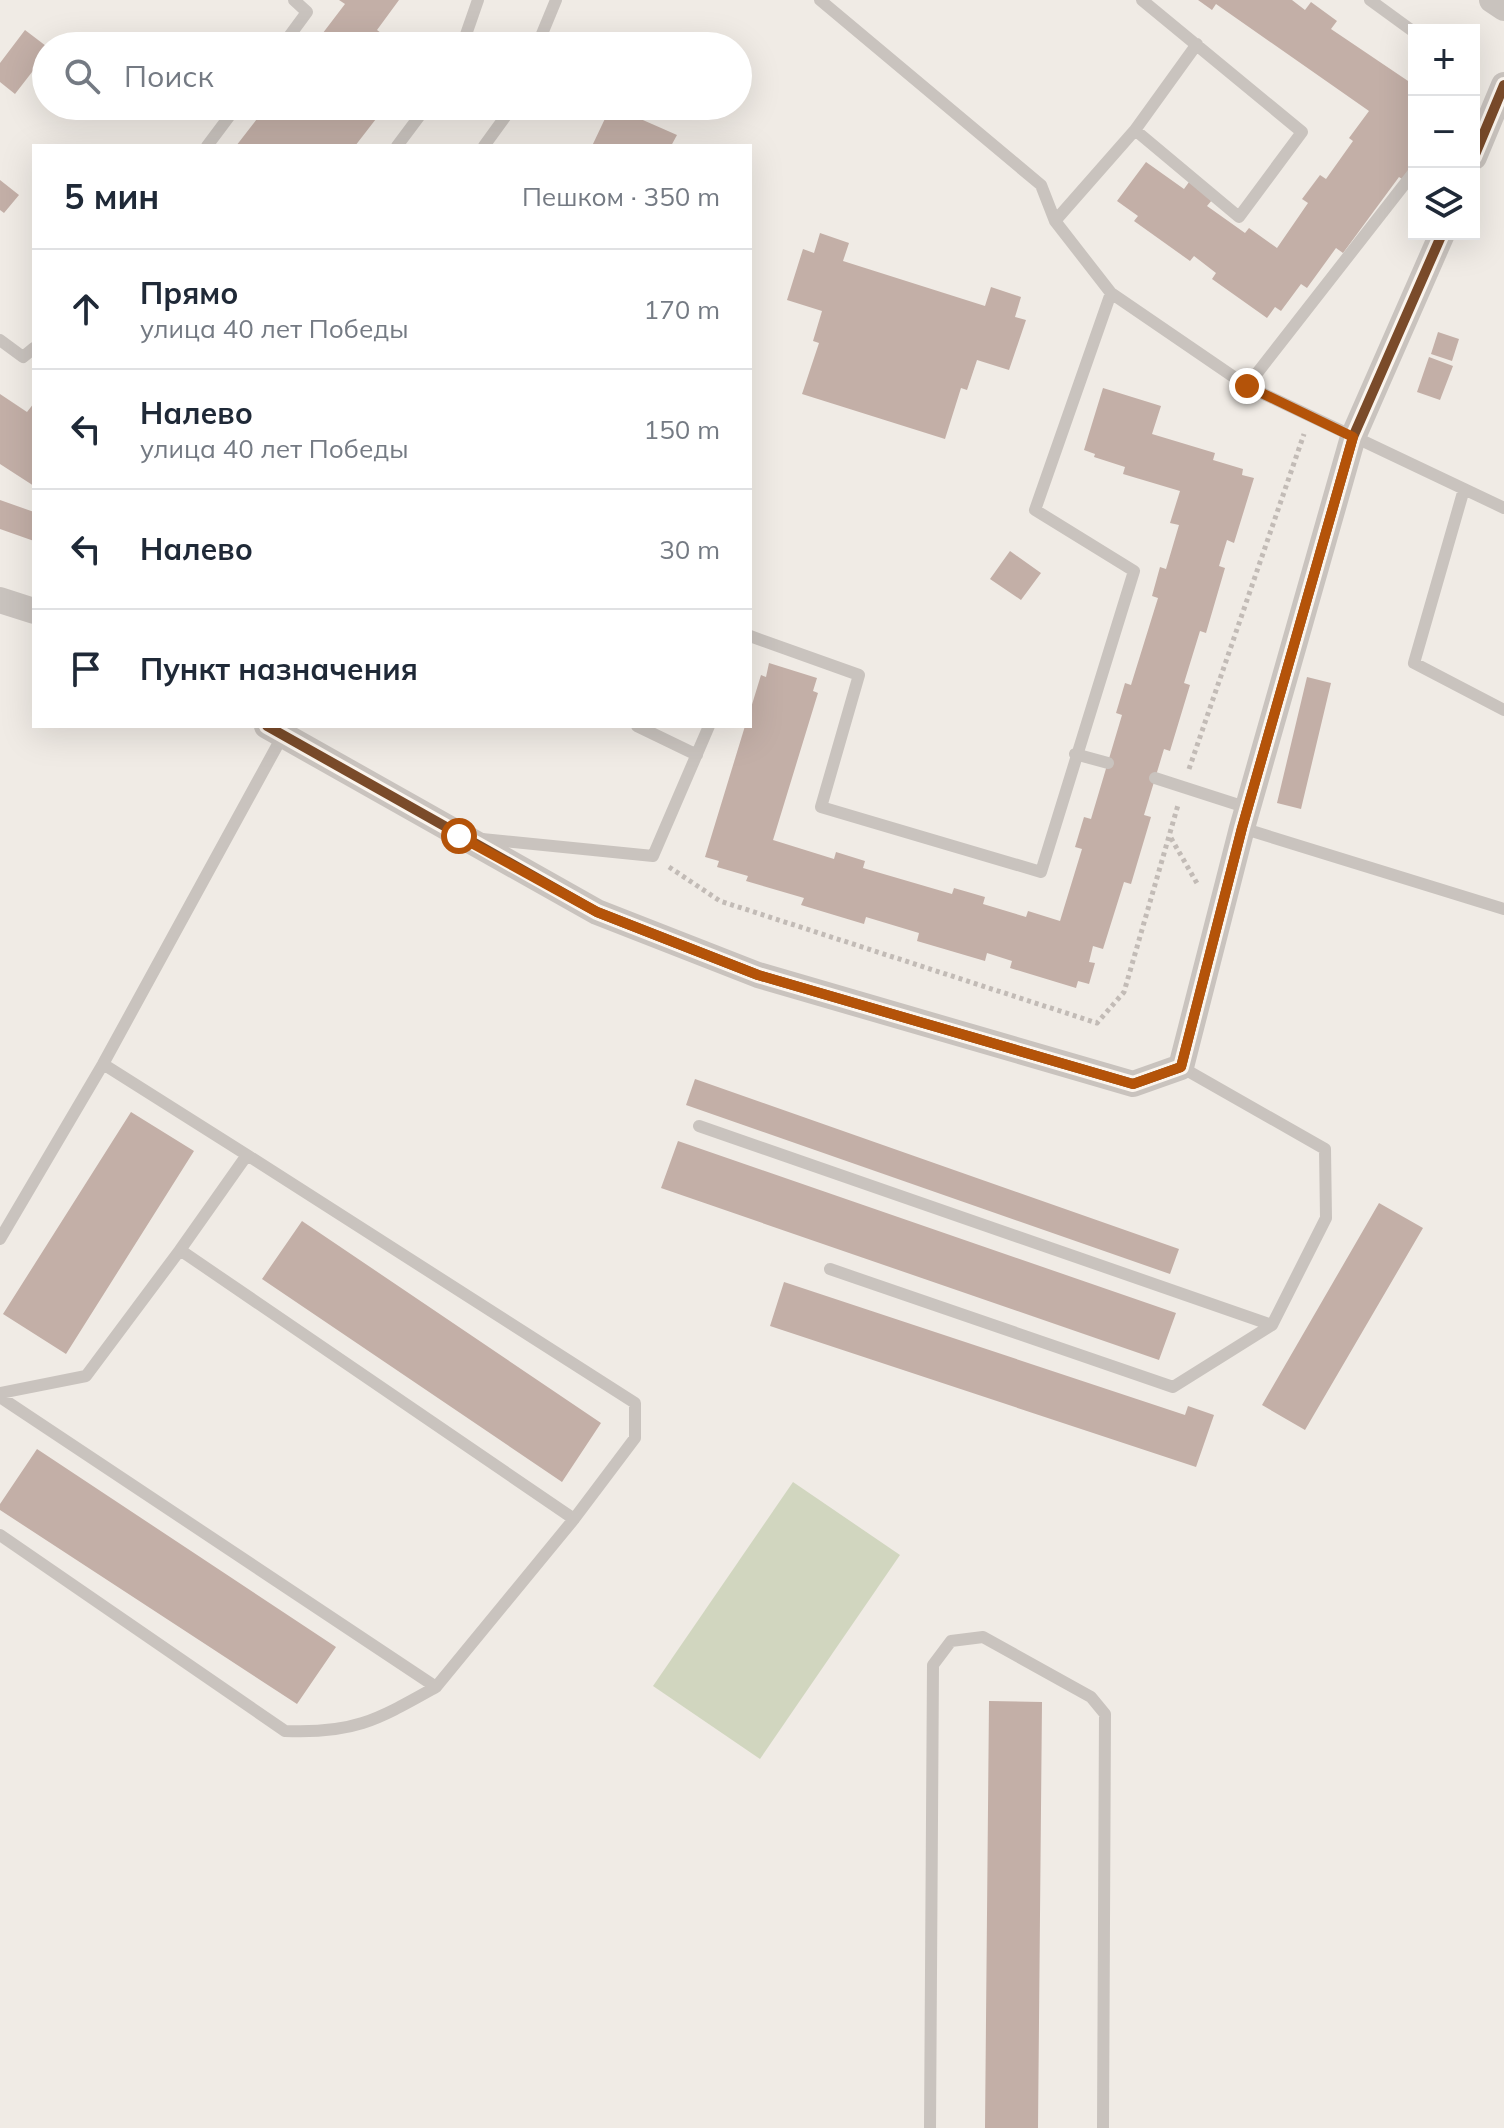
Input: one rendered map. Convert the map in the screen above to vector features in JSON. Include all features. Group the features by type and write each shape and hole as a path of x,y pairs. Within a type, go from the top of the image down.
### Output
{"street":[{"path":"1492,0 1504,8"},
{"path":"1480,144 1502,95"},
{"path":"275,730 597,912 758,975 1133,1084 1181,1067 1245,818 1353,437 1439,240"},
{"path":"0,600 32,610"}],"lane":[{"path":"292,32 307,12 294,0"},
{"path":"467,32 478,0"},
{"path":"543,32 556,0"},
{"path":"820,0 1041,185 1055,221 1111,293 1247,386 1504,508"},
{"path":"1135,130 1239,217 1302,132 1142,0"},
{"path":"1370,0 1408,28"},
{"path":"1055,221 1135,130 1197,44"},
{"path":"208,144 226,120"},
{"path":"398,144 416,120"},
{"path":"485,144 503,120"},
{"path":"1247,386 1408,180"},
{"path":"752,637 859,675 821,807 1041,872 1134,571 1035,510 1111,293"},
{"path":"0,340 23,357 32,350"},
{"path":"1464,489 1414,663 1504,710"},
{"path":"641,728 697,755"},
{"path":"459,836 653,856 708,728"},
{"path":"0,1239 103,1064 275,730"},
{"path":"1075,754 1108,763"},
{"path":"1155,778 1245,818 1504,909"},
{"path":"0,1535 285,1731 328,1733 378,1719 436,1687 574,1519 635,1438 635,1403 103,1064"},
{"path":"830,1269 1173,1387 1272,1325 1326,1218 1325,1149 1181,1067"},
{"path":"699,1126 1272,1325"},
{"path":"0,1395 86,1376 247,1155"},
{"path":"180,1250 574,1519"},
{"path":"0,1395 436,1687"},
{"path":"930,2128 933,1665 951,1641 983,1637 1091,1697 1105,1714 1103,2128"}],"path":[{"path":"1171,838 1204,896"}],"green space":[{"path":"793,1482 900,1555 760,1759 653,1686"}],"building":[{"path":"339,0 399,0 377,30 380,32 324,32 345,4"},
{"path":"1198,0 1292,0 1305,10 1311,2 1337,21 1331,29 1408,81 1408,171 1402,179 1399,177 1343,253 1336,248 1307,288 1301,284 1281,311 1275,307 1267,318 1212,279 1216,273 1194,256 1190,261 1134,221 1138,216 1117,201 1146,162 1184,189 1189,182 1212,200 1207,206 1245,233 1249,228 1277,248 1308,203 1302,199 1320,175 1326,179 1353,141 1349,138 1369,111 1216,4 1212,10"},
{"path":"25,30 32,35 32,72 15,94 0,82 0,63"},
{"path":"256,120 375,120 357,144 238,144"},
{"path":"604,120 643,120 677,135 672,144 593,144"},
{"path":"0,180 19,195 4,213 0,210"},
{"path":"820,233 849,243 843,261 985,306 991,287 1021,297 1015,317 1026,320 1009,370 977,360 967,390 961,388 945,439 802,394 819,343 813,341 822,311 787,300 803,249 814,253"},
{"path":"1438,332 1459,339 1452,361 1431,354"},
{"path":"1429,357 1453,366 1440,400 1417,392"},
{"path":"1103,388 1161,406 1152,434 1215,453 1213,460 1243,469 1242,475 1254,478 1234,543 1227,540 1219,566 1225,568 1206,633 1200,631 1184,683 1190,685 1170,751 1164,749 1144,815 1151,817 1131,884 1124,882 1103,949 1093,946 1089,962 1095,963 1089,984 1078,981 1076,988 1010,968 1012,961 987,953 985,961 917,941 919,933 866,917 864,924 801,905 804,898 746,881 748,876 717,867 719,861 705,857 744,728 752,728 752,704 761,675 766,677 769,663 817,678 813,691 818,693 773,840 834,859 836,852 865,861 863,868 952,894 954,888 985,897 983,904 1026,917 1028,911 1060,921 1082,849 1075,847 1084,817 1091,819 1122,715 1116,713 1125,683 1131,685 1158,598 1152,596 1160,567 1166,569 1179,525 1170,523 1180,491 1123,474 1125,467 1094,457 1095,454 1084,450"},
{"path":"0,394 27,412 32,406 32,485 0,464"},
{"path":"0,500 32,511 32,540 0,529"},
{"path":"1010,551 1041,573 1021,600 990,579"},
{"path":"1307,677 1331,683 1301,809 1277,803"},
{"path":"695,1079 1179,1249 1170,1274 686,1105"},
{"path":"131,1112 194,1151 66,1354 3,1314"},
{"path":"678,1141 1176,1313 1159,1360 661,1188"},
{"path":"1379,1203 1423,1228 1305,1430 1262,1405"},
{"path":"302,1221 601,1423 562,1482 262,1279"},
{"path":"784,1282 1185,1415 1188,1406 1214,1415 1196,1467 770,1326"},
{"path":"37,1449 336,1647 297,1704 0,1510 0,1504"},
{"path":"989,1701 1042,1702 1038,2128 985,2128"}],"transit line":[{"path":"1480,143 1504,85"},
{"path":"271,728 597,912 758,975 1133,1084 1181,1067 1242,828 1353,437 1439,240"}],"route":[{"path":"459,836 597,912 758,975 1133,1084 1181,1067 1203,994 1242,828 1353,437 1311,414 1247,386"}]}
